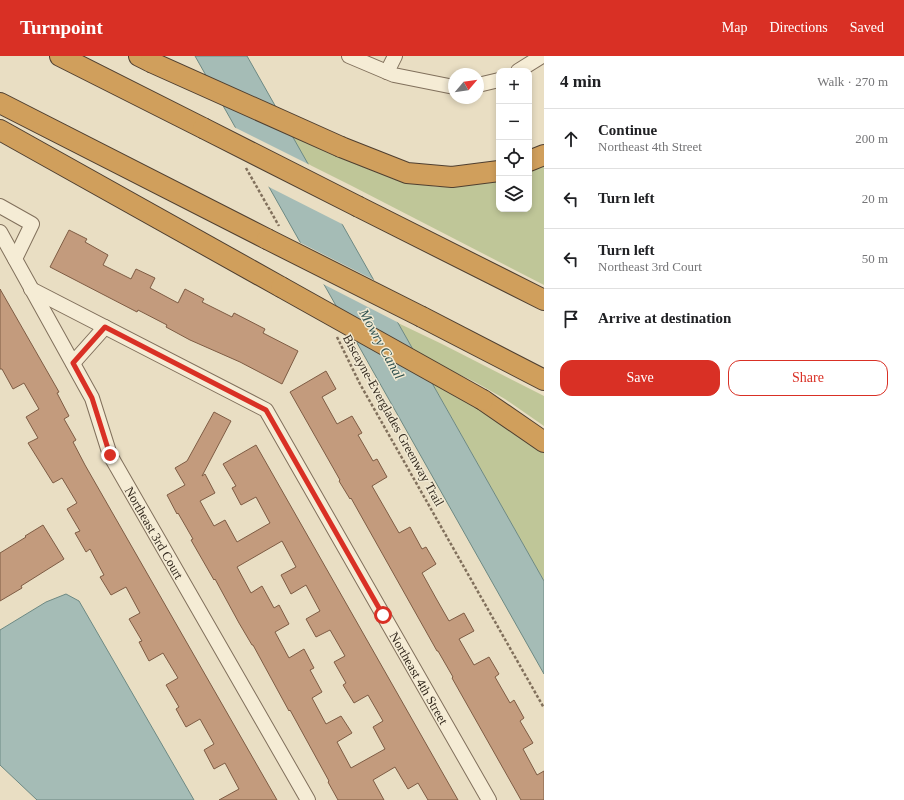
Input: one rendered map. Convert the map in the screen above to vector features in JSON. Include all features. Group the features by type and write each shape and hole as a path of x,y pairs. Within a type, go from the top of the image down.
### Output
{"highway":[{"path":"60,56 544,300"},
{"path":"145,59 341,147 408,173 452,177 496,171"},
{"path":"0,103 275,235 422,317 544,380"},
{"path":"0,130 280,288 483,400 544,442"},
{"path":"532,160 544,155"}],"street":[{"path":"349,56 394,75 448,86"},
{"path":"387,72 395,56"},
{"path":"524,64 542,56"},
{"path":"484,84 496,81"},
{"path":"0,206 32,224 15,259"},
{"name":"Northeast 3rd Court","path":"0,232 92,398 110,455 308,800"},
{"name":"Northeast 4th Street","path":"31,289 266,410 489,800"},
{"path":"73,363 105,327"}],"path":[{"path":"243,164 275,235"},
{"name":"Biscayne-Everglades Greenway Trail","path":"336,337 360,384 544,708"}],"green space":[{"path":"291,136 395,179 410,183 439,187 496,178 496,212 532,212 532,168 544,165 544,285 352,186 308,164"},
{"path":"398,323 544,396 544,426 505,399 475,382 414,353"},
{"path":"431,381 491,415 544,453 544,581"}],"water":[{"name":"Mowry Canal","path":"195,56 247,56 544,581 544,674"},
{"path":"66,594 79,601 194,800 37,800 0,765 0,630 46,602"}],"pier":[{"path":"232,126 310,165 344,225 265,185"},
{"path":"297,241 376,281 401,324 321,283"}],"building":[{"path":"69,230 87,239 85,242 108,255 103,265 131,279 136,269 155,278 150,288 178,303 185,289 204,299 202,302 232,317 234,313 265,329 263,333 298,351 282,384 240,362 190,340 166,327 167,325 138,310 137,312 50,267"},
{"path":"0,289 59,392 57,393 69,416 64,419 76,440 73,442 85,465 277,800 219,800 239,789 225,763 214,769 204,750 214,744 200,719 186,727 176,709 179,707 166,685 178,678 163,653 149,661 139,642 142,641 129,619 140,613 126,587 111,595 100,577 104,575 90,549 86,552 75,533 80,531 67,509 77,503 62,478 53,483 28,443 38,438 26,417 39,409 24,383 13,389 2,369 0,369"},
{"path":"326,371 336,389 322,397 337,424 352,416 362,433 358,435 373,461 377,459 387,477 372,486 399,533 410,527 422,549 426,547 436,564 422,573 449,621 464,613 474,631 459,639 474,665 489,657 499,674 495,677 510,703 514,700 524,718 520,721 533,743 523,749 537,775 544,771 544,800 521,800 452,678 453,677 351,498 350,499 339,481 340,480 290,392"},
{"path":"214,412 231,421 202,476 205,474 215,493 200,501 214,526 225,520 237,542 270,523 256,497 241,505 232,488 236,486 223,464 256,445 458,800 428,800 418,783 408,789 395,767 373,780 384,800 338,800 290,710 289,711 253,645 191,540 193,539 167,495 185,485 175,468 187,461","holes":["282,541 296,567 281,575 291,594 306,585 320,611 306,619 316,637 330,630 345,656 334,662 346,683 343,685 354,703 368,695 383,721 373,727 385,749 351,768 337,742 352,733 341,716 326,724 312,698 322,692 310,670 314,668 304,649 289,658 275,632 289,624 279,605 274,608 262,586 251,593 237,567"]},
{"path":"43,525 64,559 21,586 22,588 0,601 0,553"}],"route":[{"path":"110,455 92,398 73,363 105,327 266,410 383,615"}]}
